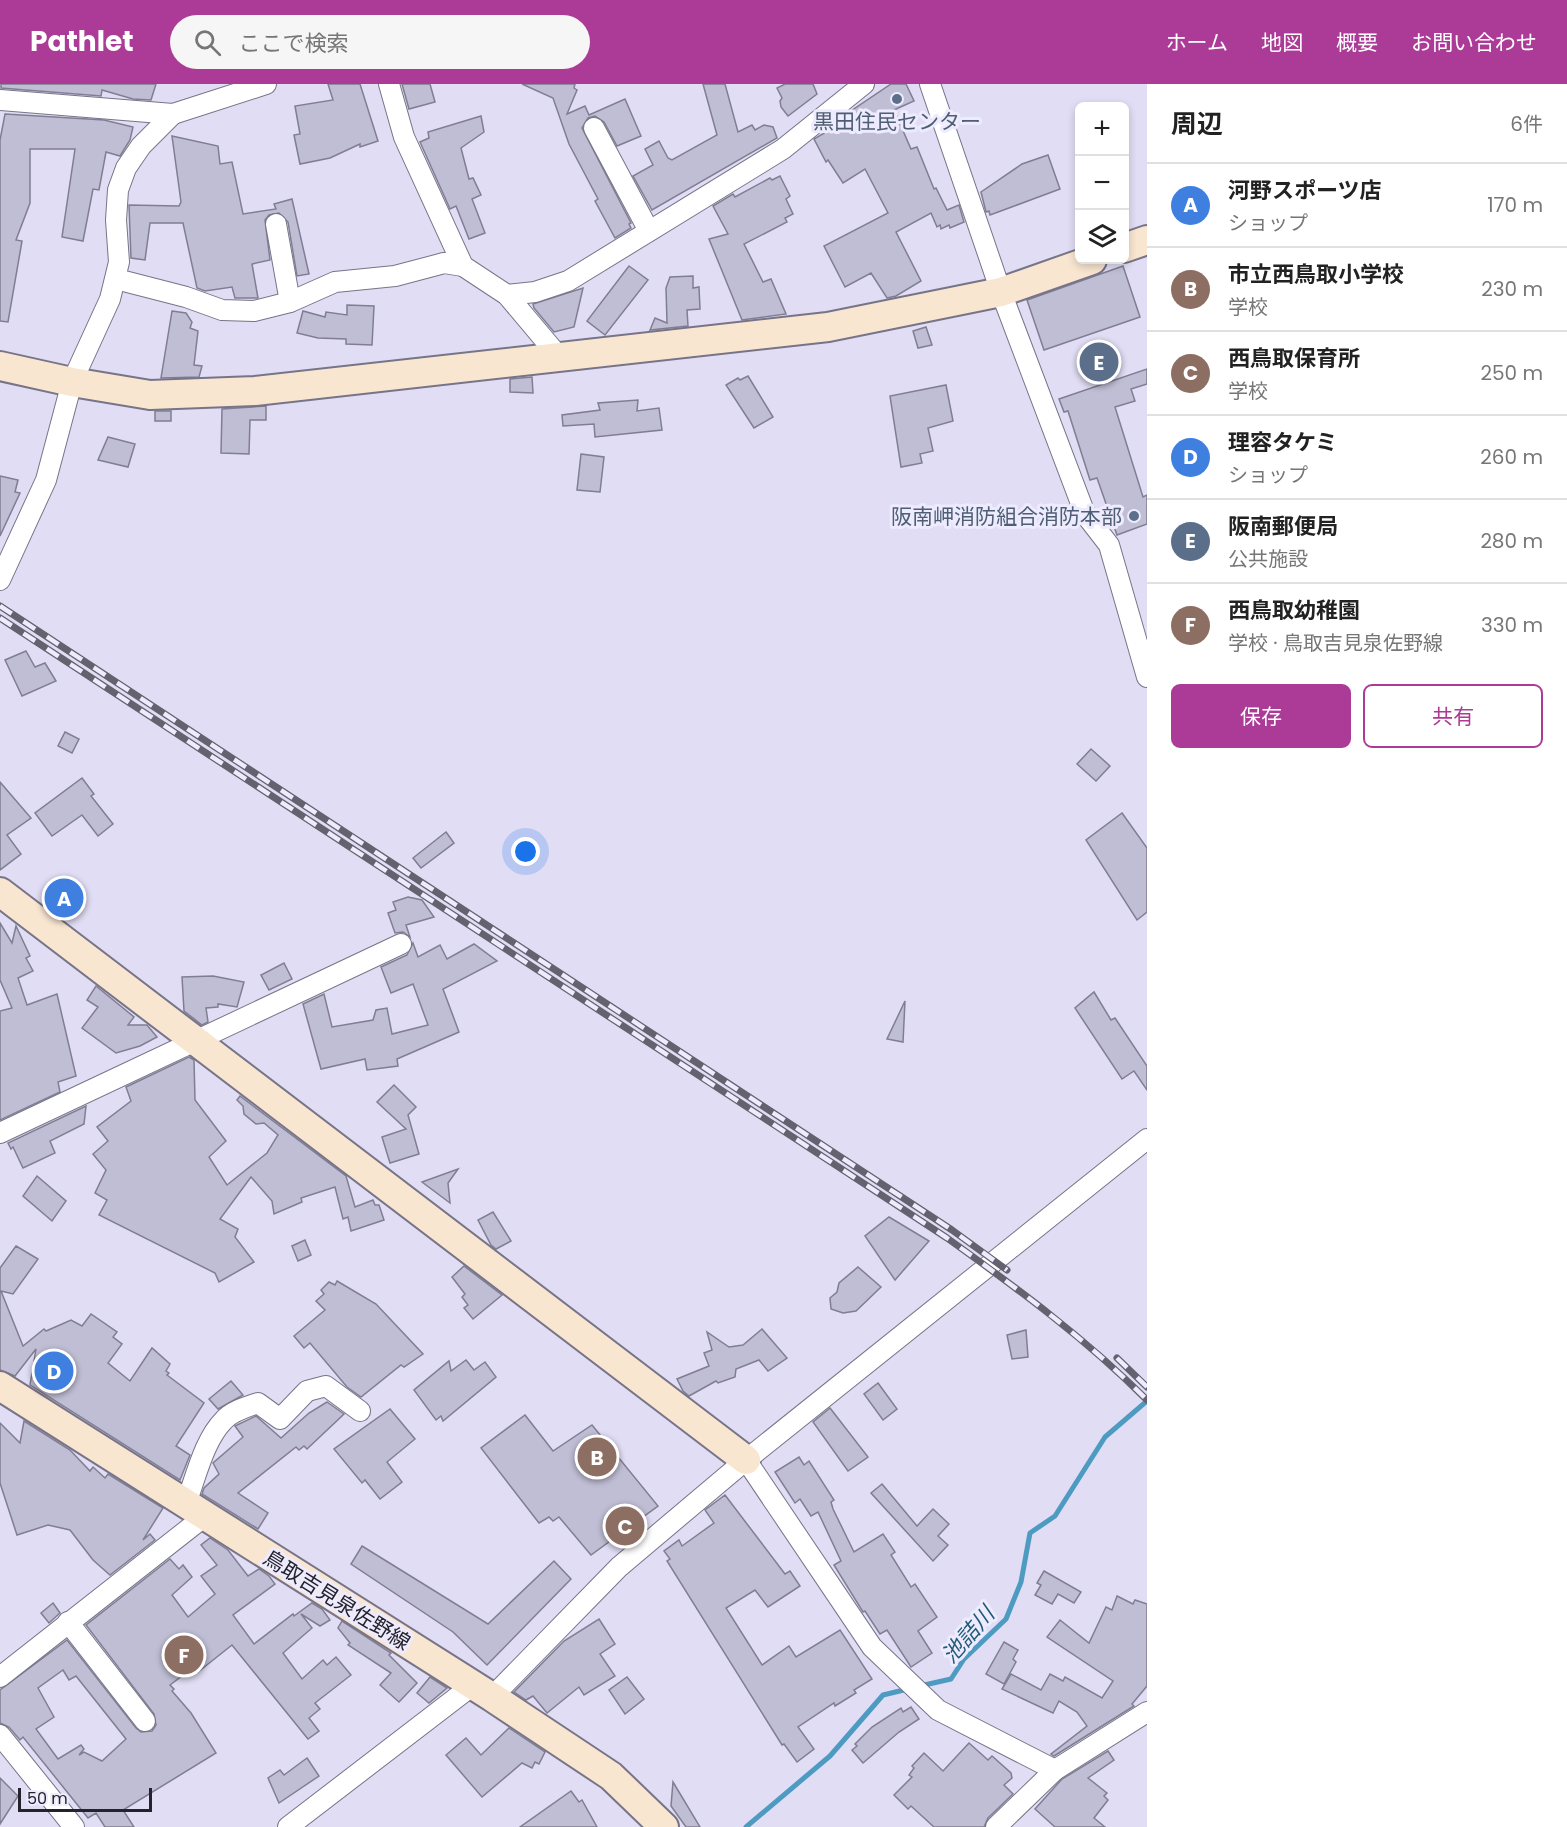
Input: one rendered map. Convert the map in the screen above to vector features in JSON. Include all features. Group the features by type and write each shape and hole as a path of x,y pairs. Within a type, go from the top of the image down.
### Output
{"street":[{"path":"0,100 172,114 266,84"},
{"path":"389,84 404,137 463,266"},
{"path":"507,295 535,292 568,281 783,149 864,84"},
{"path":"930,84 1000,292 1085,514 1109,544 1147,677"},
{"path":"0,580 46,480 72,382 110,299 118,262 118,190 126,168 141,146 172,114"},
{"path":"594,128 649,231"},
{"path":"276,224 290,302"},
{"path":"1129,247 1147,240"},
{"path":"116,279 186,297 222,310 254,311 290,302 335,282 395,276 444,263 463,266 507,295 560,358"},
{"path":"0,366 72,382 150,394 255,391 828,327 1000,292 1080,264"},
{"path":"0,892 746,1460 872,1647 938,1710 1055,1770"},
{"path":"0,1133 401,944"},
{"path":"288,1827 482,1691 619,1567 746,1460 1147,1139"},
{"path":"0,1677 68,1622 195,1509 209,1445 223,1420 239,1409 258,1403 280,1419 307,1391 326,1386 360,1411"},
{"name":"鳥取吉見泉佐野線","path":"1,1389 482,1691 610,1776 664,1827"},
{"path":"68,1622 145,1721"},
{"path":"996,1827 1055,1770 1147,1712"},
{"path":"0,1734 74,1827"}],"building":[{"path":"1,84 156,84 151,100 133,99 102,90 101,96 1,88"},
{"path":"328,84 360,84 378,141 360,147 360,144 330,158 300,164 294,135 300,134 295,106 333,100"},
{"path":"402,84 430,84 435,102 409,109"},
{"path":"522,84 575,84 574,88 577,90 567,114 585,106 589,115 625,99 641,136 617,146 604,122 595,116 588,118 582,128 631,223 629,224 631,228 615,238 595,201 598,199 569,144 553,98"},
{"path":"703,84 725,84 738,132 752,125 755,130 764,125 773,127 777,138 652,210 633,176 653,165 645,149 659,141 668,158 672,160 717,135"},
{"path":"785,84 813,84 817,94 788,116 781,107 782,98 777,88"},
{"path":"891,84 906,84 914,101 894,110 911,149 917,147 934,189 936,188 947,210 959,205 964,222 941,229 940,225 937,227 931,213 896,232 921,281 896,296 887,298 871,273 845,287 824,246 888,213 865,169 843,183 828,160 826,162 814,139 845,121 842,117"},
{"path":"5,114 104,120 133,127 130,140 120,156 106,152 99,190 93,189 83,241 62,237 75,149 30,149 30,203 16,240 22,241 8,322 0,321 0,140"},
{"path":"481,116 484,132 461,148 469,179 473,178 481,195 472,199 485,233 469,239 456,206 450,209 420,142 429,138 428,132"},
{"path":"172,136 218,146 220,164 232,162 243,214 276,209 274,204 292,199 309,274 297,276 288,222 279,213 269,215 265,220 270,260 252,264 258,298 235,298 232,287 205,291 197,288 183,223 150,223 145,260 131,258 129,205 179,206 181,202"},
{"path":"1048,155 1060,189 990,215 989,211 986,212 981,192 1022,164"},
{"path":"780,176 790,196 786,199 793,214 785,218 787,222 744,244 763,282 771,279 786,314 742,320 709,239 728,234 713,206 733,194 735,197 770,178 772,180"},
{"path":"629,266 648,280 605,335 587,321"},
{"path":"1123,266 1140,317 1044,350 1027,300"},
{"path":"693,276 693,288 699,287 700,309 687,310 688,326 650,330 655,318 667,323 666,288 670,277"},
{"path":"583,288 574,327 554,332 534,308 533,304"},
{"path":"347,305 374,306 372,345 346,344 346,339 318,338 297,333 303,311 325,317 326,312 347,315"},
{"path":"172,311 186,313 192,322 190,328 198,331 194,365 202,366 199,377 161,378"},
{"path":"926,327 932,345 918,348 913,331"},
{"path":"1147,369 1147,384 1131,389 1135,401 1115,407 1143,497 1147,495 1147,524 1117,535 1097,478 1090,480 1068,411 1064,412 1059,399"},
{"path":"748,376 773,417 754,428 726,385 738,378 740,380"},
{"path":"532,377 533,393 510,392 510,379"},
{"path":"946,385 953,421 928,428 933,451 920,454 922,463 901,467 890,396"},
{"path":"638,400 637,411 659,408 662,430 595,437 594,424 563,426 562,415 600,410 598,403"},
{"path":"266,406 266,420 250,420 249,454 221,453 222,409"},
{"path":"155,411 171,411 171,421 155,421"},
{"path":"108,437 135,444 128,467 98,460"},
{"path":"581,454 604,457 600,492 577,490"},
{"path":"0,476 18,480 15,492 20,493 0,536"},
{"path":"26,651 35,667 45,663 56,681 22,696 5,660"},
{"path":"65,732 79,739 72,753 58,746"},
{"path":"1091,749 1110,766 1096,781 1077,764"},
{"path":"82,778 94,794 91,796 113,824 98,836 82,815 52,836 35,813"},
{"path":"0,782 31,818 7,835 21,854 0,870"},
{"path":"1122,813 1147,848 1147,912 1137,920 1086,840"},
{"path":"446,832 454,843 421,868 413,858"},
{"path":"408,897 422,900 434,917 406,925 410,937 403,932 395,933 388,913 396,910 393,902"},
{"path":"0,923 12,943 16,926 30,956 26,958 33,971 18,978 27,1005 57,994 76,1076 58,1082 60,1092 0,1120 0,1011 12,1008 0,980"},
{"path":"413,943 418,957 440,945 447,959 474,944 497,961 443,989 459,1032 397,1059 398,1066 367,1070 365,1059 321,1069 303,1004 324,994 332,1027 373,1020 376,1010 387,1008 392,1034 428,1025 413,984 391,993 381,967 407,955"},
{"path":"284,963 292,979 269,990 261,975"},
{"path":"213,976 244,982 237,1007 218,1004 218,1007 206,1008 208,1022 202,1025 184,1011 182,977"},
{"path":"96,986 134,1017 128,1025 147,1025 157,1037 140,1046 116,1053 82,1028 98,1007 87,1000"},
{"path":"1094,992 1111,1020 1115,1018 1147,1066 1147,1090 1134,1071 1122,1079 1075,1008"},
{"path":"905,1001 903,1042 887,1039"},
{"path":"189,1057 194,1060 195,1100 226,1141 209,1157 227,1185 267,1153 278,1135 264,1123 256,1124 244,1114 243,1106 237,1100 240,1096 346,1176 355,1207 373,1200 375,1205 379,1205 384,1220 351,1231 348,1217 343,1219 335,1187 301,1198 302,1202 274,1214 272,1201 251,1177 220,1219 238,1229 235,1237 254,1262 219,1282 215,1273 99,1215 107,1200 95,1193 106,1170 93,1154 108,1141 97,1127 131,1101 126,1087"},
{"path":"394,1085 416,1107 408,1115 419,1154 390,1163 382,1137 406,1129 377,1102"},
{"path":"86,1106 84,1124 50,1141 55,1153 23,1168 13,1147 11,1149 8,1143"},
{"path":"458,1169 448,1183 450,1203 422,1182"},
{"path":"37,1176 66,1201 52,1221 23,1196"},
{"path":"493,1212 511,1241 496,1249 491,1245 478,1220"},
{"path":"889,1217 929,1241 895,1280 865,1236"},
{"path":"305,1240 311,1255 298,1261 292,1246"},
{"path":"16,1246 38,1259 13,1294 1,1291 23,1346 44,1329 46,1331 71,1320 82,1326 91,1314 117,1332 113,1337 122,1344 108,1363 130,1381 152,1348 170,1364 166,1371 169,1373 167,1375 204,1403 176,1446 190,1455 180,1480 30,1385 36,1349 15,1376 0,1370 0,1268"},
{"path":"464,1266 502,1295 473,1319 464,1308 468,1305 462,1297 465,1294 452,1277"},
{"path":"858,1267 881,1287 856,1311 843,1313 831,1309 830,1298 837,1292 839,1283"},
{"path":"337,1281 376,1304 423,1354 404,1367 401,1365 361,1397 347,1387 310,1343 304,1348 294,1336 325,1310 316,1301 324,1294 321,1290 329,1282 335,1285"},
{"path":"762,1329 787,1358 768,1371 759,1360 736,1369 735,1377 718,1383 716,1381 689,1396 683,1391 677,1379 709,1366 704,1353 712,1350 707,1332 729,1347 743,1345"},
{"path":"1026,1330 1028,1357 1012,1359 1007,1335"},
{"path":"466,1360 474,1370 485,1362 496,1377 443,1421 441,1416 436,1420 414,1390 449,1361 451,1371"},
{"path":"231,1381 243,1395 218,1409 209,1399"},
{"path":"878,1383 897,1409 883,1420 864,1394"},
{"path":"327,1402 344,1414 307,1449 304,1446 299,1450 296,1447 238,1493 268,1513 258,1529 202,1494 204,1488 219,1474 213,1463 243,1437 235,1426 256,1416 281,1438 309,1413"},
{"path":"830,1408 868,1457 848,1471 813,1422"},
{"path":"390,1409 415,1439 387,1462 402,1482 380,1499 365,1480 362,1483 334,1449"},
{"path":"525,1415 553,1451 592,1425 658,1506 591,1555 559,1517 553,1521 549,1517 539,1523 481,1448"},
{"path":"24,1421 70,1450 90,1471 93,1467 105,1478 108,1474 163,1508 143,1540 150,1534 155,1540 110,1575 93,1560 70,1530 48,1525 17,1535 0,1483 0,1423 20,1443"},
{"path":"799,1457 804,1465 809,1461 834,1500 831,1502 833,1509 854,1552 883,1534 895,1552 891,1555 911,1587 915,1584 937,1617 918,1631 932,1653 911,1667 887,1630 880,1634 865,1611 863,1612 834,1565 841,1561 818,1512 811,1516 800,1499 795,1503 775,1472"},
{"path":"882,1484 917,1526 933,1509 949,1524 938,1536 948,1545 933,1561 871,1493"},
{"path":"725,1495 785,1574 790,1571 800,1586 768,1607 755,1590 726,1608 762,1665 789,1646 796,1657 840,1630 872,1679 854,1690 856,1693 835,1706 834,1703 798,1727 814,1749 797,1762 784,1744 782,1745 667,1561 670,1559 664,1551 679,1540 682,1546 714,1523 705,1510"},
{"path":"210,1538 228,1550 248,1576 259,1569 275,1584 233,1615 254,1644 293,1614 294,1616 312,1603 322,1609 330,1620 320,1626 301,1614 312,1628 283,1653 302,1679 323,1660 327,1665 336,1657 351,1675 315,1703 320,1709 309,1718 319,1731 308,1739 232,1645 198,1672 194,1667 170,1685 216,1753 123,1810 134,1827 105,1827 96,1813 88,1818 23,1737 20,1740 9,1727 0,1723 0,1690 67,1640 136,1728 141,1732 152,1731 156,1725 154,1714 86,1625 170,1559 179,1569 183,1565 192,1577 172,1595 188,1617 215,1594 201,1576 217,1565 201,1545","holes":["63,1670 69,1680 76,1676 126,1739 102,1761 84,1752 79,1755 84,1749 81,1745 58,1759 36,1729 54,1717 38,1688"]},
{"path":"362,1546 488,1624 554,1561 571,1579 487,1665 453,1632 351,1564"},
{"path":"1044,1571 1081,1592 1074,1603 1058,1594 1052,1604 1035,1595 1041,1585 1037,1583"},
{"path":"1117,1596 1133,1604 1135,1600 1147,1604 1147,1686 1132,1704 1134,1706 1054,1756 1051,1754 1087,1726 1077,1712 1059,1701 1053,1713 1002,1689 1011,1674 1041,1690 1050,1674 1063,1681 1065,1677 1102,1698 1113,1681 1047,1637 1060,1620 1089,1643 1106,1607 1112,1610"},
{"path":"53,1603 60,1613 49,1623 41,1613"},
{"path":"599,1619 615,1644 600,1654 615,1676 584,1695 579,1687 547,1713 533,1696 526,1700 514,1692 564,1641"},
{"path":"342,1621 391,1653 389,1655 417,1683 399,1702 380,1685 391,1673 348,1645 350,1643 338,1628"},
{"path":"1004,1642 1018,1650 1013,1659 1016,1662 1004,1684 986,1674"},
{"path":"430,1677 447,1688 429,1703 417,1693"},
{"path":"627,1677 644,1699 625,1714 609,1690"},
{"path":"911,1707 919,1719 899,1732 863,1763 852,1750 857,1746 855,1744 872,1727 901,1708 903,1712"},
{"path":"509,1728 545,1752 539,1764 535,1762 532,1768 522,1763 482,1797 446,1755 466,1738 481,1755"},
{"path":"969,1743 988,1760 992,1756 1011,1773 1012,1778 1004,1785 1013,1794 988,1818 984,1827 934,1827 911,1806 908,1809 894,1795 912,1777 909,1775 914,1768 912,1766 924,1753 943,1771"},
{"path":"1108,1751 1114,1760 1088,1778 1107,1793 1104,1796 1108,1800 1094,1818 1105,1827 1055,1827 1035,1809 1062,1779"},
{"path":"307,1758 319,1776 279,1803 268,1778 280,1770 284,1775"},
{"path":"0,1778 18,1796 0,1824"},
{"path":"673,1782 700,1827 686,1827 671,1806"},
{"path":"571,1791 579,1802 582,1800 597,1827 520,1827"}],"waterway":[{"name":"池詰川","path":"920,1686 951,1679 964,1659 1006,1619 1021,1582 1030,1533 1055,1516 1105,1437 1147,1401"},
{"name":"池詰川","path":"746,1827 830,1756 883,1695 908,1689"}],"railway":[{"path":"0,606 952,1230 1007,1270"},
{"path":"0,618 947,1238 1075,1335 1147,1400"},
{"path":"1117,1358 1147,1387"}],"place":[{"name":"黒田住民センター","path":"897,99"},
{"name":"阪南郵便局","path":"1099,362"},
{"name":"阪南岬消防組合消防本部","path":"1134,516"},
{"name":"河野スポーツ店","path":"64,898"},
{"name":"理容タケミ","path":"54,1371"},
{"name":"市立西鳥取小学校","path":"597,1457"},
{"name":"西鳥取保育所","path":"625,1526"},
{"name":"西鳥取幼稚園","path":"184,1655"}]}
